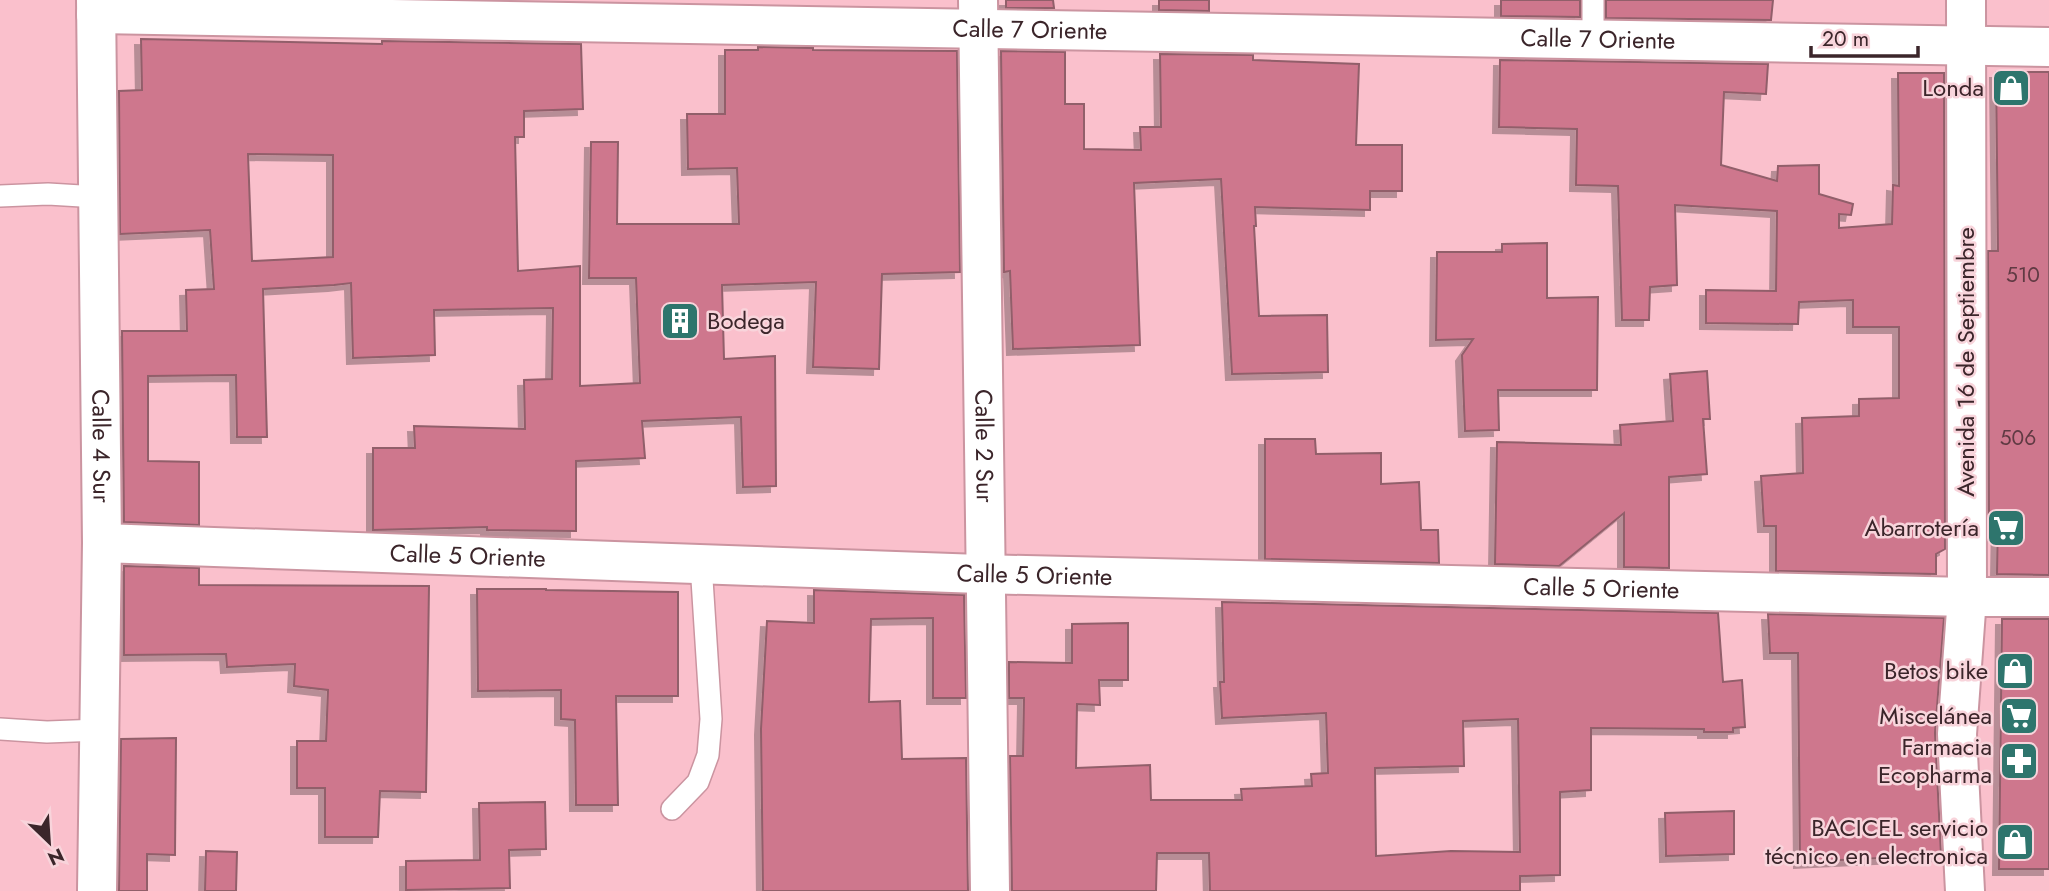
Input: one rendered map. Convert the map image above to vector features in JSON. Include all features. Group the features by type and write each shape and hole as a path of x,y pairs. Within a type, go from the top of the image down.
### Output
{"street":[{"name":"Avenida 16 de Septiembre","path":"1965,891 1957,734 1967,597 1966,0"},
{"name":"Calle 7 Oriente","path":"96,7 978,14 1592,39 2049,47"},
{"name":"Calle 4 Sur","path":"96,7 102,543 97,891"},
{"name":"Calle 2 Sur","path":"978,14 990,891"},
{"name":"Calle 5 Oriente","path":"102,543 985,574 2049,597"}],"lane":[{"path":"1592,39 1593,0"},
{"path":"0,196 48,194 99,197"},
{"path":"672,809 698,782 708,755 710,719 701,564"},
{"path":"0,729 47,732 100,730"}],"building":[{"path":"1006,0 1053,0 1054,8 1006,8"},
{"path":"1159,0 1209,0 1209,11 1159,10"},
{"path":"1501,0 1580,0 1580,17 1501,16"},
{"path":"1606,0 1773,0 1771,20 1606,18"},
{"path":"141,39 382,44 382,41 581,44 583,109 524,111 524,137 515,137 518,271 580,266 580,386 640,383 636,278 589,278 591,142 618,142 617,224 739,224 737,168 688,169 687,114 725,114 725,50 758,50 758,47 957,51 960,272 882,274 879,369 813,367 816,282 722,285 724,359 775,356 776,486 743,487 741,417 642,421 645,458 576,461 576,531 487,530 487,527 373,530 373,448 415,448 414,426 525,429 524,380 552,379 553,308 434,310 435,355 353,358 351,283 263,289 267,437 237,437 236,375 148,376 148,461 199,462 199,525 124,522 122,331 187,331 186,290 214,289 210,230 120,234 119,91 142,90","holes":["248,154 333,155 333,257 252,261"]},
{"path":"1001,51 1065,52 1065,104 1084,104 1084,149 1141,150 1140,127 1161,127 1160,54 1253,55 1253,60 1359,64 1356,145 1402,145 1402,191 1370,191 1370,210 1255,207 1259,316 1327,315 1328,372 1232,374 1221,179 1134,183 1140,345 1013,349 1010,271 1004,272"},
{"path":"1500,60 1768,64 1766,94 1724,92 1721,165 1777,181 1778,166 1819,165 1819,194 1853,204 1851,215 1839,214 1839,228 1892,224 1893,185 1899,186 1898,73 1944,73 1945,549 1936,554 1936,574 1776,571 1776,526 1764,526 1761,476 1803,473 1802,418 1859,416 1859,399 1899,398 1899,327 1853,327 1853,300 1799,302 1798,324 1706,323 1706,290 1776,291 1777,211 1675,205 1677,285 1650,287 1649,320 1622,320 1618,186 1576,185 1577,129 1499,127"},
{"path":"1996,72 2049,72 2049,575 1997,574 1998,514 1989,520 1988,251 1998,251"},
{"path":"1547,243 1547,298 1598,297 1597,390 1498,390 1499,430 1465,431 1462,355 1473,339 1436,340 1437,252 1502,252 1502,244"},
{"path":"1707,371 1710,419 1703,419 1707,474 1669,477 1669,568 1624,567 1624,513 1559,566 1495,564 1497,442 1621,445 1620,425 1673,421 1670,374"},
{"path":"1265,439 1315,439 1316,454 1381,453 1381,484 1419,482 1421,530 1438,530 1439,563 1265,559"},
{"path":"124,566 199,568 199,585 429,586 426,792 380,791 378,837 325,837 325,788 297,788 297,741 326,741 328,690 294,686 295,664 227,667 226,654 124,655"},
{"path":"477,589 678,592 678,696 616,696 618,805 576,805 575,720 561,719 561,690 478,691"},
{"path":"814,590 964,595 966,698 933,698 933,618 871,619 869,702 900,701 902,759 966,758 968,891 763,891 761,729 767,621 814,623"},
{"path":"1222,602 1718,613 1723,682 1742,680 1745,727 1733,728 1733,732 1704,732 1704,729 1591,728 1591,790 1560,792 1560,875 1520,876 1520,891 1210,891 1209,853 1157,853 1156,891 1012,891 1010,756 1023,756 1024,698 1009,698 1009,662 1072,663 1072,624 1128,623 1128,680 1099,680 1100,705 1077,704 1076,768 1150,765 1151,800 1242,800 1241,789 1312,786 1311,774 1328,773 1326,713 1222,718 1220,682 1224,682","holes":["1518,719 1520,852 1451,851 1376,856 1375,768 1464,766 1463,721"]},
{"path":"1768,614 1944,618 1935,733 1941,855 1800,862 1798,653 1770,653"},
{"path":"2002,619 2049,619 2049,869 1999,869"},
{"path":"176,738 175,855 147,854 147,891 119,891 121,739"},
{"path":"545,802 546,849 509,850 510,888 406,890 406,861 480,860 479,803"},
{"path":"1734,811 1734,854 1666,856 1665,813"},
{"path":"206,851 237,852 236,891 205,891"}],"place":[{"name":"Londa","path":"2011,88"},
{"name":"Bodega","path":"680,321"},
{"name":"Abarrotería","path":"2006,528"},
{"name":"Betos bike","path":"2015,671"},
{"name":"Miscelánea","path":"2019,716"},
{"name":"Farmacia Ecopharma","path":"2019,761"},
{"name":"BACICEL servicio técnico en electronica","path":"2015,842"}]}
